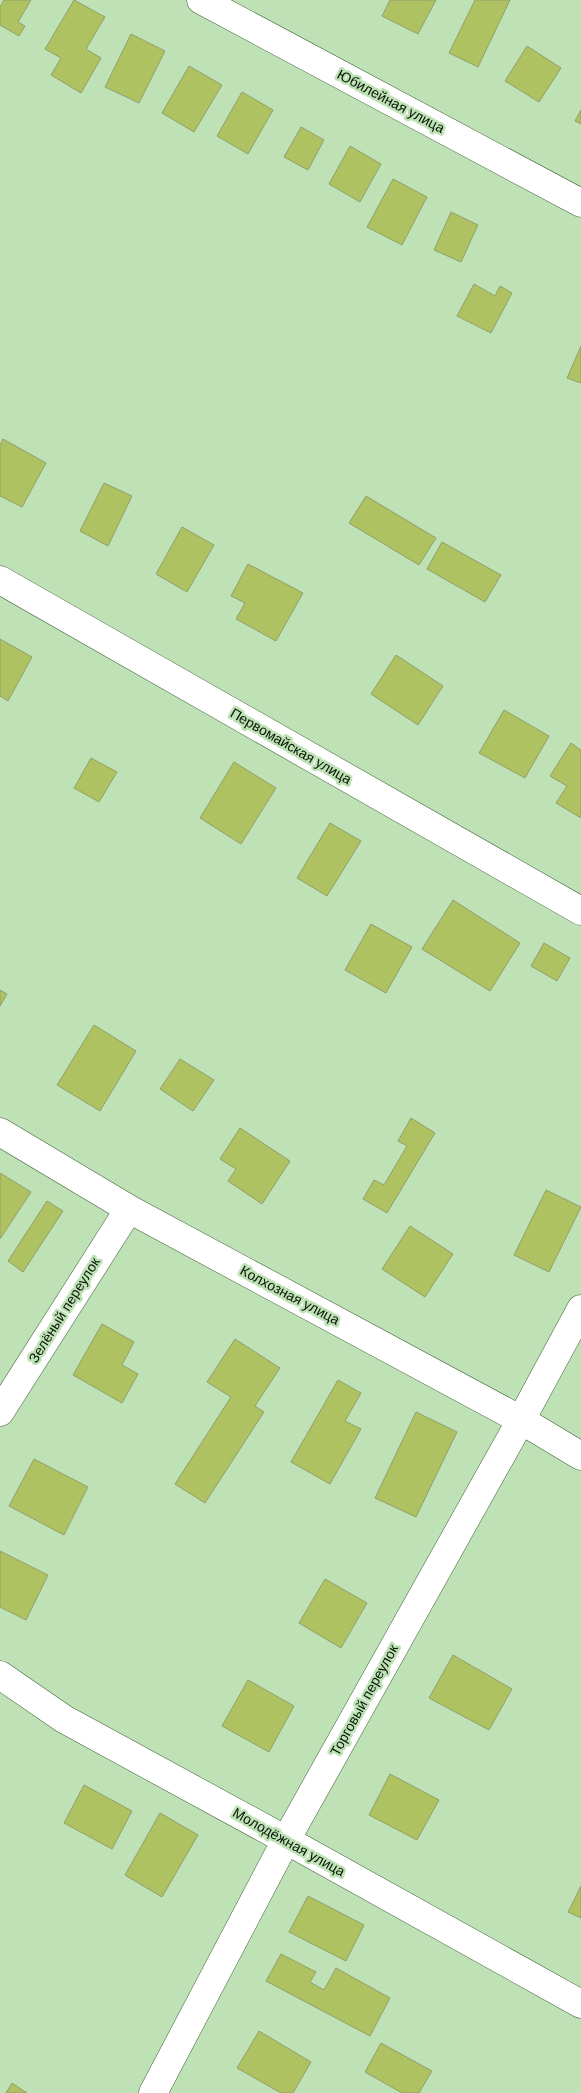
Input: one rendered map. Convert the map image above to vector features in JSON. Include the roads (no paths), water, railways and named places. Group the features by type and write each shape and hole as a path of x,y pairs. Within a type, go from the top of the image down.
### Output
{"street":[{"name":"Юбилейная улица","path":"201,0 581,203"},
{"name":"Первомайская улица","path":"0,580 581,911"},
{"name":"Колхозная улица","path":"0,1132 128,1209 521,1420 581,1456"},
{"name":"Зелёный переулок","path":"0,1412 128,1209"},
{"name":"Торговый переулок","path":"153,2093 286,1840 581,1309"},
{"name":"Молодёжная улица","path":"0,1675 64,1720 286,1840 581,2004"}]}
